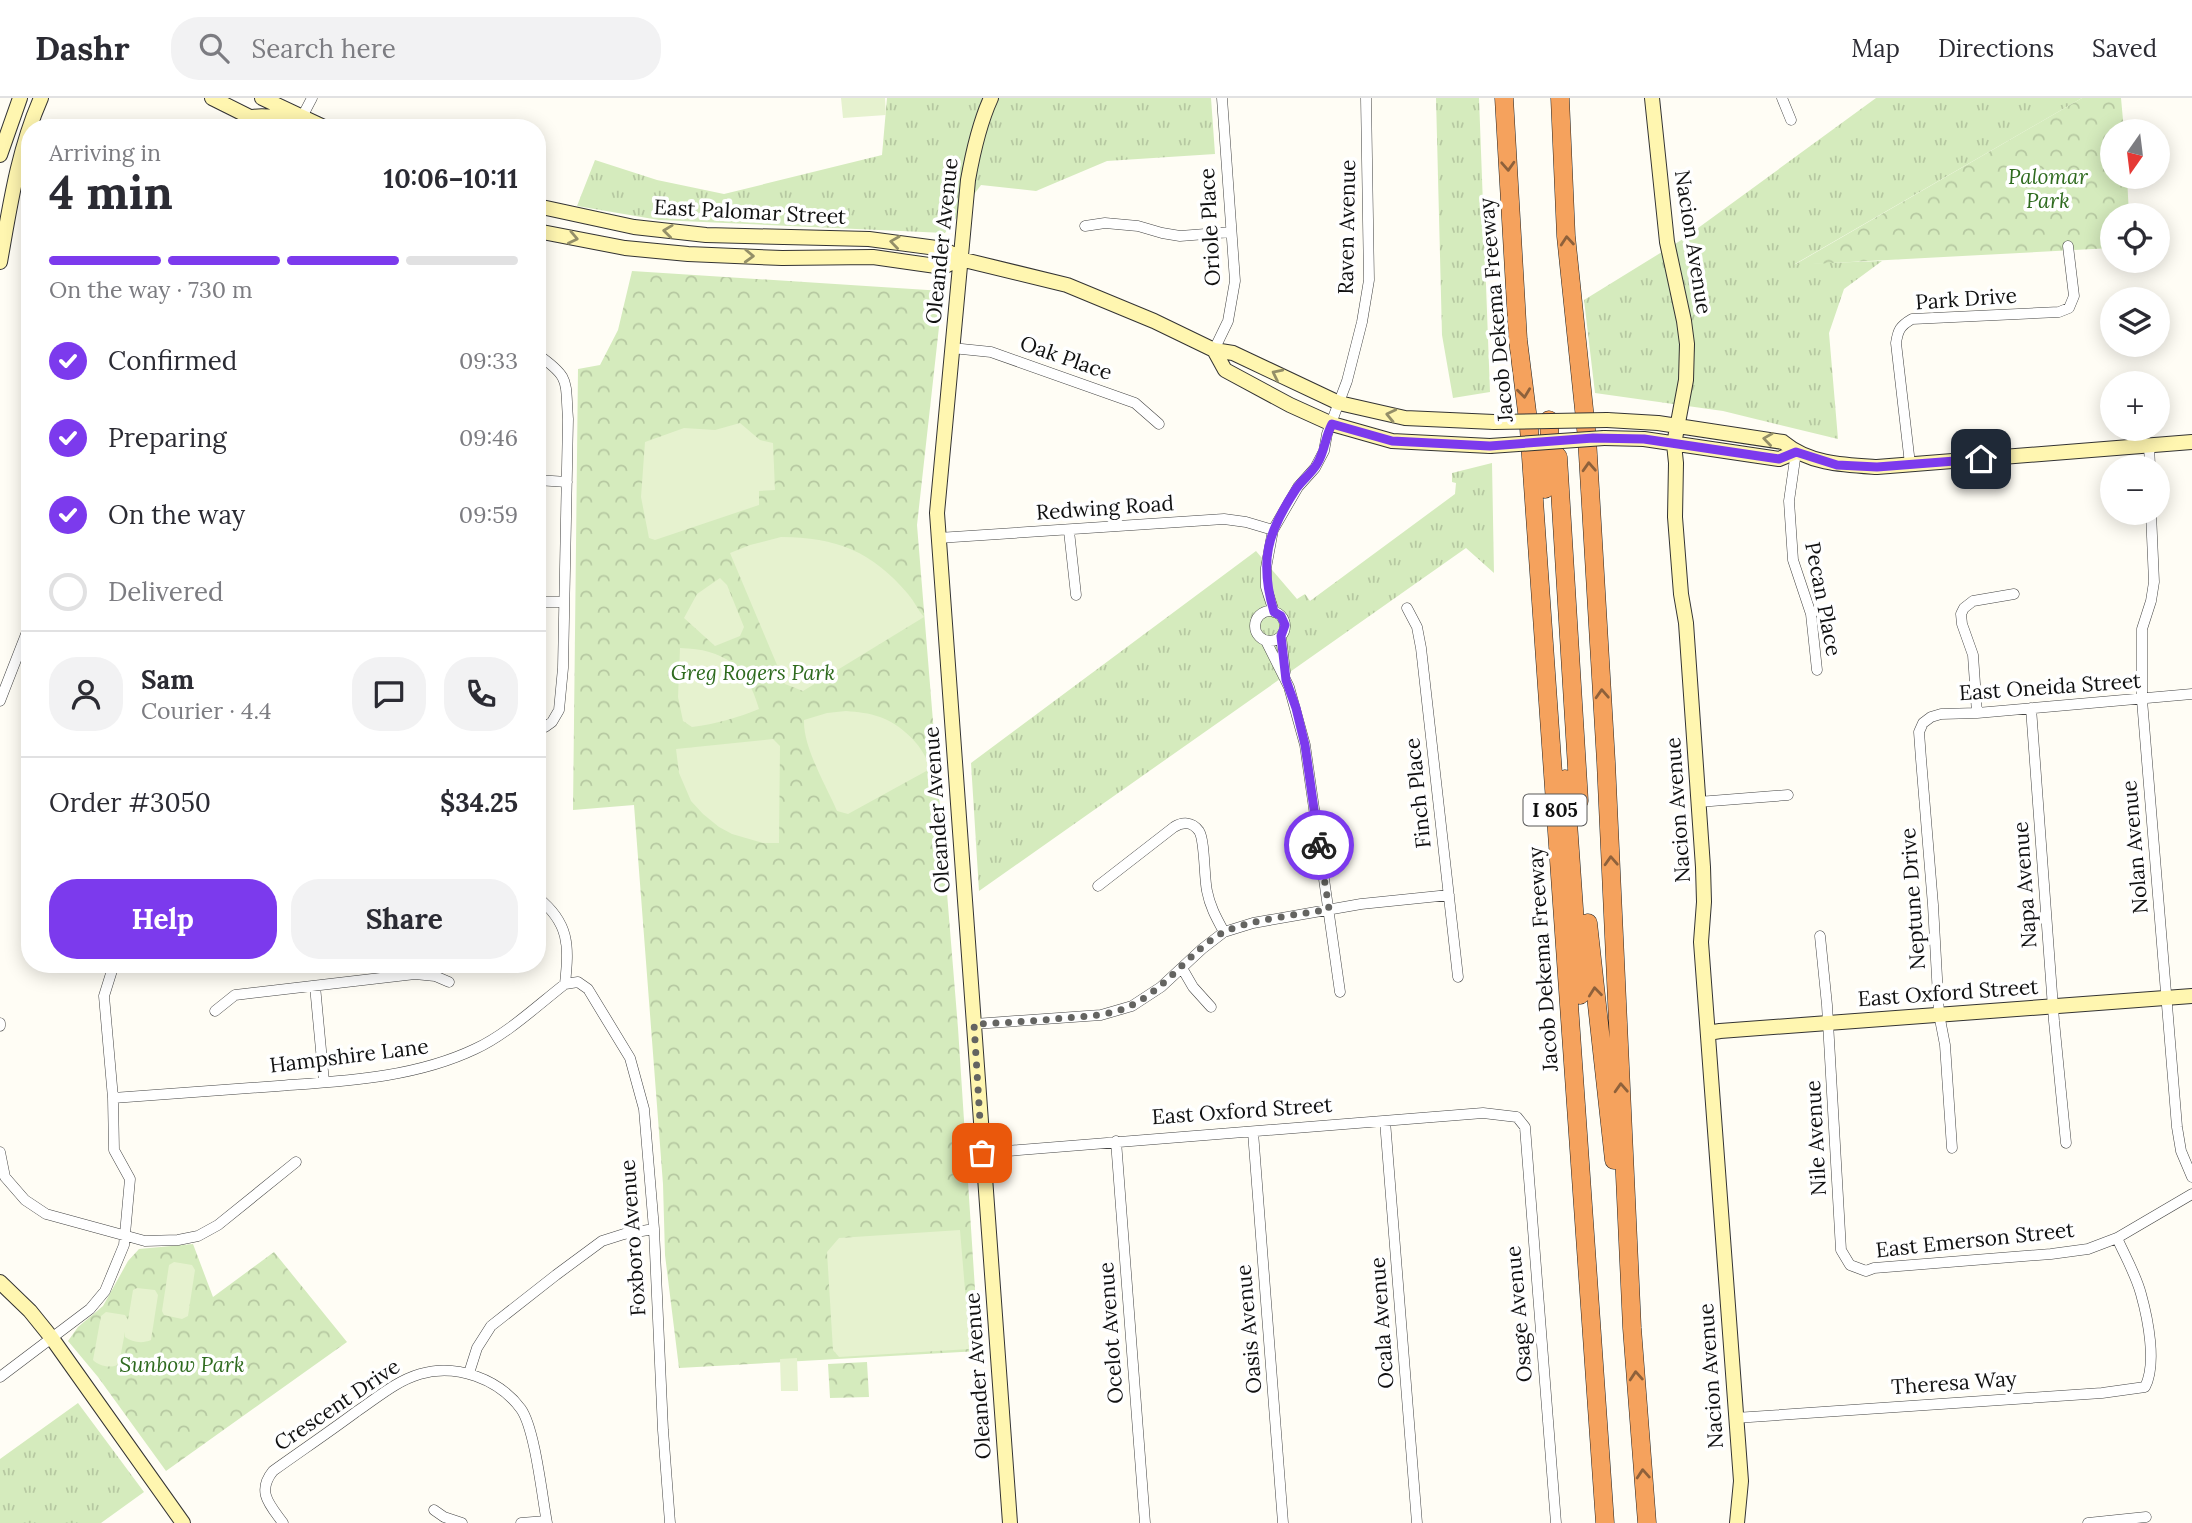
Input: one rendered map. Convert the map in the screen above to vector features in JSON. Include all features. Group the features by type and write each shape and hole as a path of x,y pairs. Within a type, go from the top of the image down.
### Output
{"highway":[{"name":"Jacob Dekema Freeway","path":"1504,98 1518,340 1530,442 1606,1523"},
{"name":"I 805","path":"1560,98 1566,236 1587,438 1605,735 1632,1328 1647,1523"},
{"path":"1549,420 1550,444 1543,459 1558,592 1589,937 1632,1328"},
{"path":"1558,592 1606,1523"}],"street":[{"path":"0,155 20,98"},
{"path":"31,119 41,98"},
{"path":"212,98 256,119"},
{"path":"262,98 306,119"},
{"path":"293,119 302,117 312,98"},
{"name":"Oleander Avenue","path":"991,98 982,117 972,157 937,513 1010,1523"},
{"name":"Oriole Place","path":"1214,350 1228,321 1235,281 1222,98"},
{"name":"Raven Avenue","path":"1259,616 1266,587 1266,568 1273,530 1298,486 1320,460 1324,451 1363,323 1369,280 1366,98"},
{"name":"Nacion Avenue","path":"1652,98 1667,242 1687,344 1686,380 1674,444 1675,517 1686,623 1704,902 1701,942 1741,1481 1737,1523"},
{"path":"1782,98 1791,120"},
{"path":"252,117 271,116 284,119"},
{"path":"0,262 21,158"},
{"name":"East Palomar Street","path":"546,208 630,226 706,235 869,239 944,249 960,259 1066,285 1154,321 1214,350 1233,353 1339,403 1405,418 1494,422 1607,420 1677,426 1783,442 1796,452 1837,465 1877,467 2192,442"},
{"path":"1085,226 1105,223 1138,226 1180,236 1231,232"},
{"path":"604,244 622,236 630,226"},
{"name":"East Palomar Street","path":"546,232 604,244 688,254 782,258 873,257 943,267 960,259"},
{"name":"Park Drive","path":"1910,464 1896,343 1898,330 1912,319 2059,312 2069,308 2074,296 2068,246"},
{"name":"Oak Place","path":"952,348 991,352 1135,402 1159,424"},
{"name":"East Palomar Street","path":"1214,350 1225,370 1290,405 1332,424 1392,441 1490,446 1550,444 1604,438 1644,439 1779,459 1796,452"},
{"path":"546,361 563,374 568,419 563,668 559,710 546,726"},
{"path":"2150,445 2150,455"},
{"name":"Pecan Place","path":"1796,452 1789,500 1793,560 1811,614 1818,670"},
{"path":"546,481 567,482"},
{"name":"Redwing Road","path":"938,538 1224,519 1273,530"},
{"name":"Nolan Avenue","path":"2152,525 2154,582 2142,629 2142,700 2177,1127 2181,1152 2192,1177"},
{"path":"1069,531 1076,595"},
{"name":"Raven Avenue","path":"1266,587 1274,612"},
{"path":"1978,713 1973,655 1961,614 1973,601 2014,594"},
{"path":"546,602 564,602"},
{"name":"Finch Place","path":"1407,608 1417,627 1421,649 1458,977"},
{"path":"1266,641 1275,640 1284,630 1284,620 1274,612 1268,611 1259,616 1255,630 1257,635 1266,641 1286,680 1305,745 1340,992"},
{"path":"1281,636 1286,680"},
{"path":"0,701 21,647"},
{"name":"East Oneida Street","path":"1919,732 1923,723 1941,714 2192,694"},
{"name":"Napa Avenue","path":"2031,708 2066,1143"},
{"name":"Neptune Drive","path":"1919,732 1939,1014 1945,1045 1952,1148"},
{"path":"1698,802 1788,795"},
{"path":"1098,886 1174,827 1183,823 1191,824 1197,828 1201,837 1206,891 1212,910 1224,932"},
{"path":"974,1024 1101,1015 1132,1006 1161,987 1224,932 1253,923 1329,909 1449,895"},
{"path":"546,905 565,934 568,951 565,984"},
{"name":"Nile Avenue","path":"1820,936 1828,1023 1841,1250"},
{"path":"1182,968 1211,1007"},
{"path":"0,1377 90,1309 105,1291 124,1245 130,1179 114,1150 113,1098 104,996 111,973"},
{"path":"215,1011 234,995 415,974 435,976 449,982"},
{"name":"Foxboro Avenue","path":"565,984 578,982 587,989 630,1058 644,1109 654,1229 670,1523"},
{"name":"Hampshire Lane","path":"113,1098 324,1082 414,1071 441,1064 478,1048 537,1008 565,984"},
{"path":"315,986 324,1082"},
{"name":"East Oxford Street","path":"1708,1033 2192,996"},
{"name":"East Oxford Street","path":"982,1153 1483,1113 1504,1115"},
{"name":"Osage Avenue","path":"1504,1115 1517,1117 1525,1127 1556,1523"},
{"name":"Ocala Avenue","path":"1385,1121 1416,1523"},
{"name":"Oasis Avenue","path":"1252,1132 1283,1523"},
{"name":"Ocelot Avenue","path":"1116,1141 1145,1523"},
{"path":"0,1152 5,1177 25,1200 46,1214 145,1241 198,1236 218,1225 296,1162"},
{"name":"East Emerson Street","path":"1841,1250 1850,1265 1866,1271 1874,1268 2063,1253 2088,1249 2117,1238 2192,1194"},
{"path":"469,1373 477,1348 491,1326 602,1241 654,1229"},
{"name":"Theresa Way","path":"1735,1418 2135,1390 2145,1387 2150,1378 2151,1346 2141,1294 2117,1238"},
{"path":"0,1282 30,1311 51,1337 183,1523"},
{"name":"Crescent Drive","path":"283,1523 267,1499 265,1487 273,1471 399,1382 423,1373 450,1370 469,1373 491,1382 521,1409 531,1433 547,1522"},
{"path":"433,1510 462,1523"},
{"path":"2088,1523 2146,1517"},
{"path":"521,1523 547,1522"}],"green space":[{"path":"841,98 885,98 886,115 843,118"},
{"path":"887,98 1211,98 1215,154 1107,161 1036,191 981,185 945,233 659,220 577,206 595,160 657,180 724,194 882,155"},
{"path":"1436,98 1479,98 1490,392 1453,398 1442,335"},
{"path":"1876,98 2082,98 1795,264 1882,261 1844,289 1829,333 1838,439 1723,411 1595,393 1584,300 1683,239"},
{"name":"Palomar Park","path":"2082,98 2121,98 2123,119 2100,119 2100,189 2128,189 2128,203 2100,203 2100,249 1794,265"},
{"name":"Greg Rogers Park","path":"632,271 943,291 917,525 958,1028 979,1351 679,1368 665,1255 663,1184 634,805 573,810 578,369 600,365 618,330"},
{"path":"740,423 760,440 773,443 775,490 759,491 759,505 655,540 649,538 641,497 645,442 684,428 715,430"},
{"path":"1492,463 1494,573 1466,548 979,891 971,763 1256,551 1297,599 1305,594 1310,601 1455,494 1456,483 1452,482 1452,473"},
{"path":"781,537 836,544 867,558 895,579 924,617 803,691 785,684 730,553"},
{"path":"720,578 727,585 744,627 740,636 715,646 684,618 697,594"},
{"path":"680,648 709,652 732,663 748,681 759,709 701,726 692,727 683,721 678,697"},
{"path":"846,711 876,716 896,725 918,745 930,769 848,814 837,811 821,778 807,742 804,720"},
{"path":"773,739 780,746 779,843 763,843 732,834 703,814 691,801 679,773 676,749"},
{"path":"960,1230 970,1349 839,1357 833,1350 827,1252 839,1238"},
{"name":"Sunbow Park","path":"193,1244 213,1297 274,1252 347,1342 166,1471 98,1377 68,1341 78,1327 103,1306 128,1261 139,1249"},
{"path":"174,1262 192,1265 195,1270 188,1316 182,1319 164,1315 162,1311 169,1265"},
{"path":"133,1290 155,1290 158,1295 151,1340 134,1341 125,1337 125,1332 119,1364 109,1367 98,1364 93,1360 101,1316 106,1312 125,1315 128,1320"},
{"path":"797,1358 798,1391 781,1391 780,1359"},
{"path":"867,1362 869,1397 830,1398 828,1364"},
{"path":"78,1403 144,1492 101,1523 0,1523 0,1459"}],"way so far":[{"path":"982,1153 974,1024 1101,1015 1132,1006 1161,987 1224,932 1253,923 1329,909 1319,845"}],"route":[{"path":"1319,845 1305,745 1286,680 1281,636 1285,625 1281,616 1274,612 1266,587 1266,568 1269,543 1277,521 1298,486 1315,468 1324,451 1332,424 1392,441 1490,446 1593,438 1644,439 1779,459 1796,452 1837,465 1877,467 1981,459"}]}
